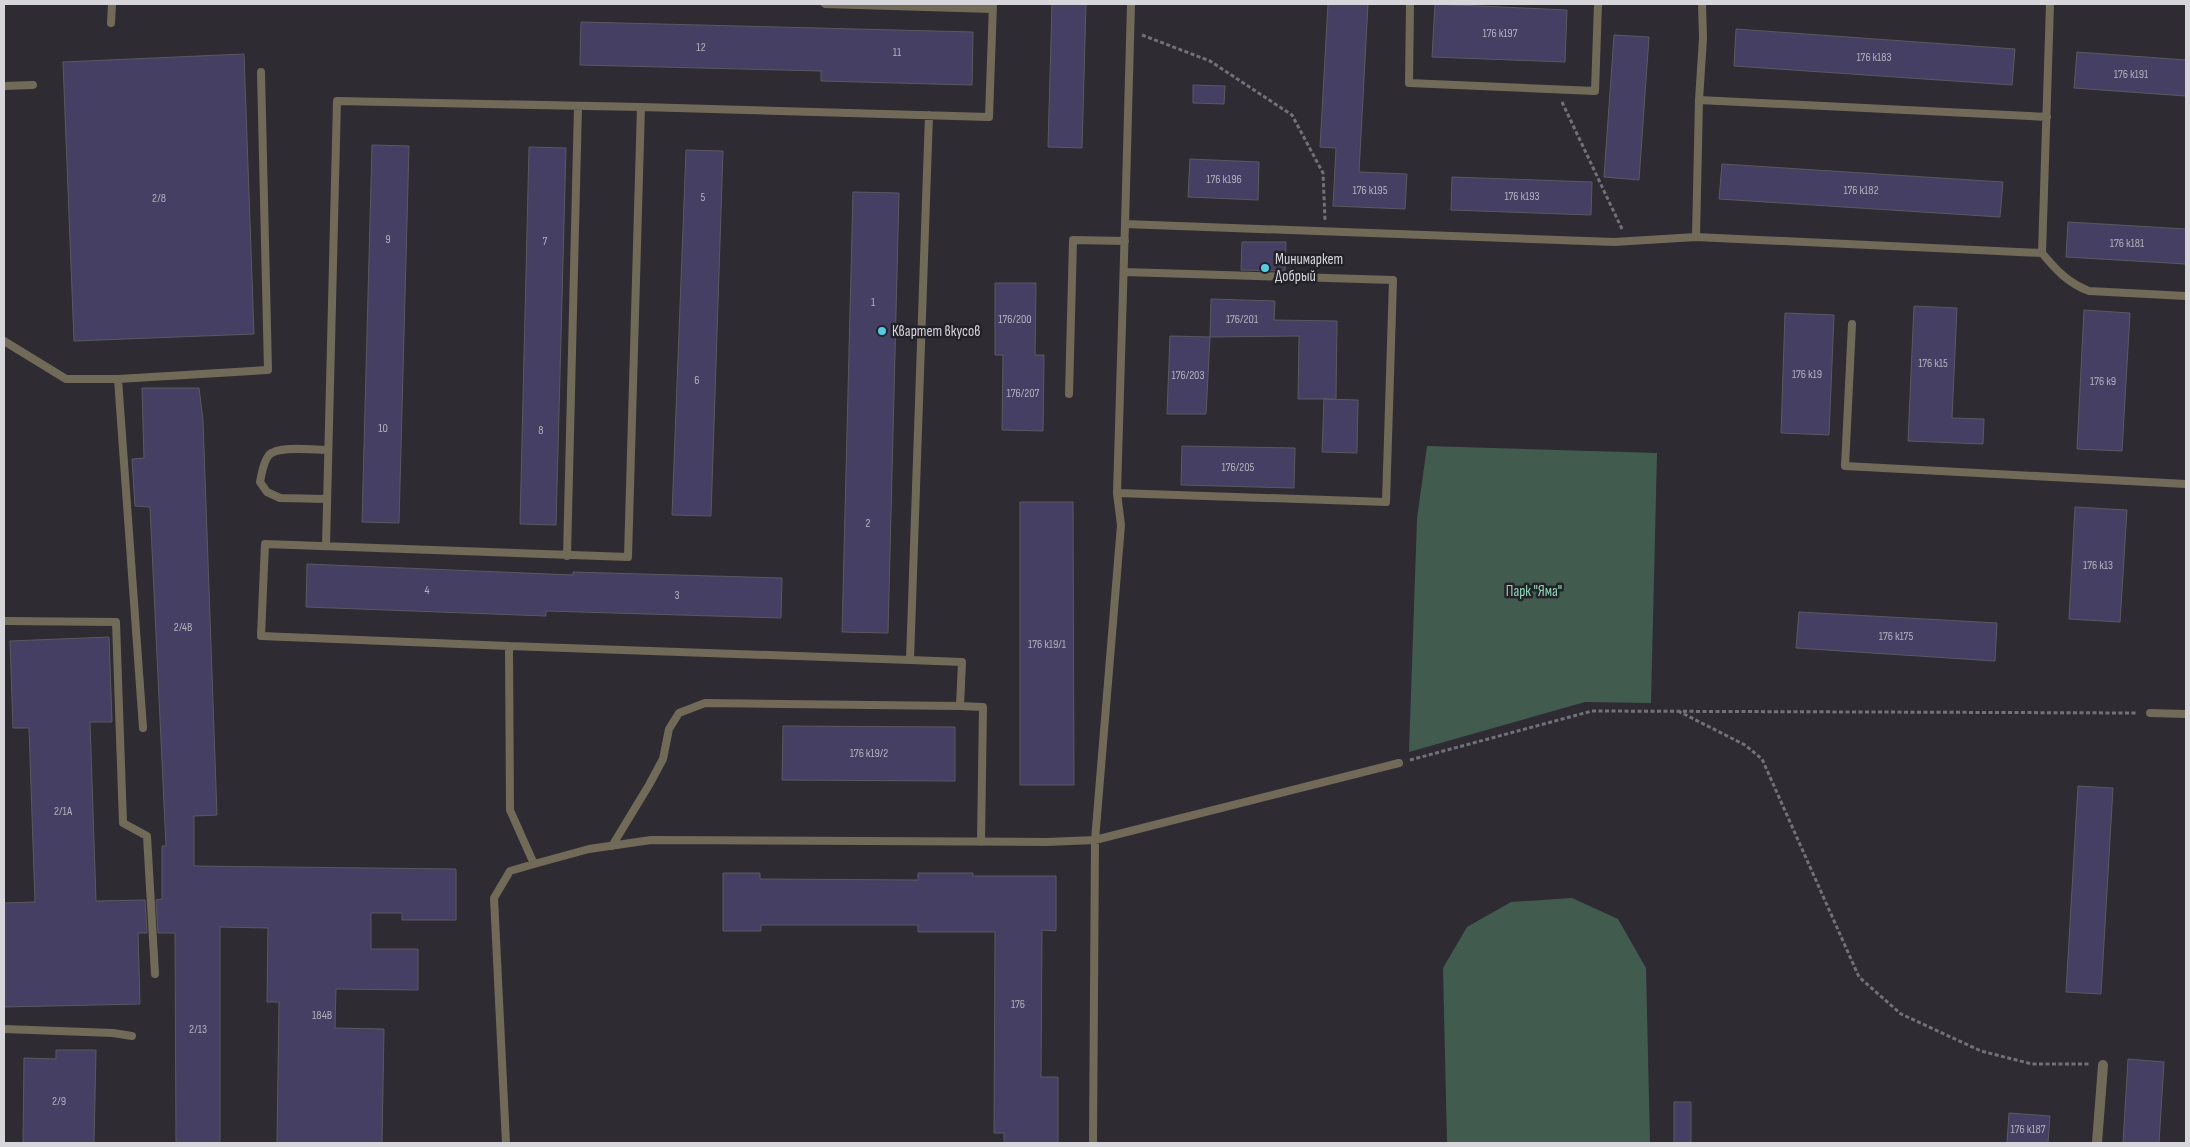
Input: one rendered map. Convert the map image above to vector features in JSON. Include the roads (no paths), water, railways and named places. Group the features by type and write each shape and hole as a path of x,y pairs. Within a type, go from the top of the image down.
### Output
{"street":[{"path":"2096,1143 2103,1064"}],"lane":[{"path":"111,22 112,4"},
{"path":"326,546 337,101 989,117 993,6 825,4"},
{"path":"1093,1143 1095,840 1120,525 1117,493 1130,4"},
{"path":"1410,4 1409,83 1594,91 1598,4"},
{"path":"1696,237 1699,100 1703,38 1702,4"},
{"path":"2050,4 2042,253 2062,276 2075,285 2089,291 2186,296"},
{"path":"4,340 66,379 118,379 268,370 261,72"},
{"path":"4,86 33,85"},
{"path":"1699,100 2046,117"},
{"path":"567,556 578,106"},
{"path":"640,108 628,557 265,544 261,636 962,662 960,706"},
{"path":"910,660 929,115"},
{"path":"1125,224 1614,242 1696,237 2042,253"},
{"path":"1069,394 1073,240 1125,241"},
{"path":"1117,493 1386,502 1387,492 1393,280 1124,272"},
{"path":"1852,324 1846,466 2186,484"},
{"path":"118,379 143,728"},
{"path":"327,499 280,498 267,492 260,482 264,466 270,454 281,449 328,450"},
{"path":"4,621 116,622 122,823 147,836 155,974"},
{"path":"509,646 510,810 534,864"},
{"path":"612,846 650,785 663,758 670,729 679,713 705,703 983,707 981,842"},
{"path":"2150,713 2186,714"},
{"path":"506,1143 494,898 510,871 589,849 652,840 981,842 1095,840 1398,763"},
{"path":"4,1030 113,1033 132,1036"}],"place":[{"name":"Минимаркет Добрый","path":"1265,268"},
{"name":"Квартет вкусов","path":"882,331"}],"park label":[{"name":"Парк \"Яма\"","path":"1534,591"}]}
